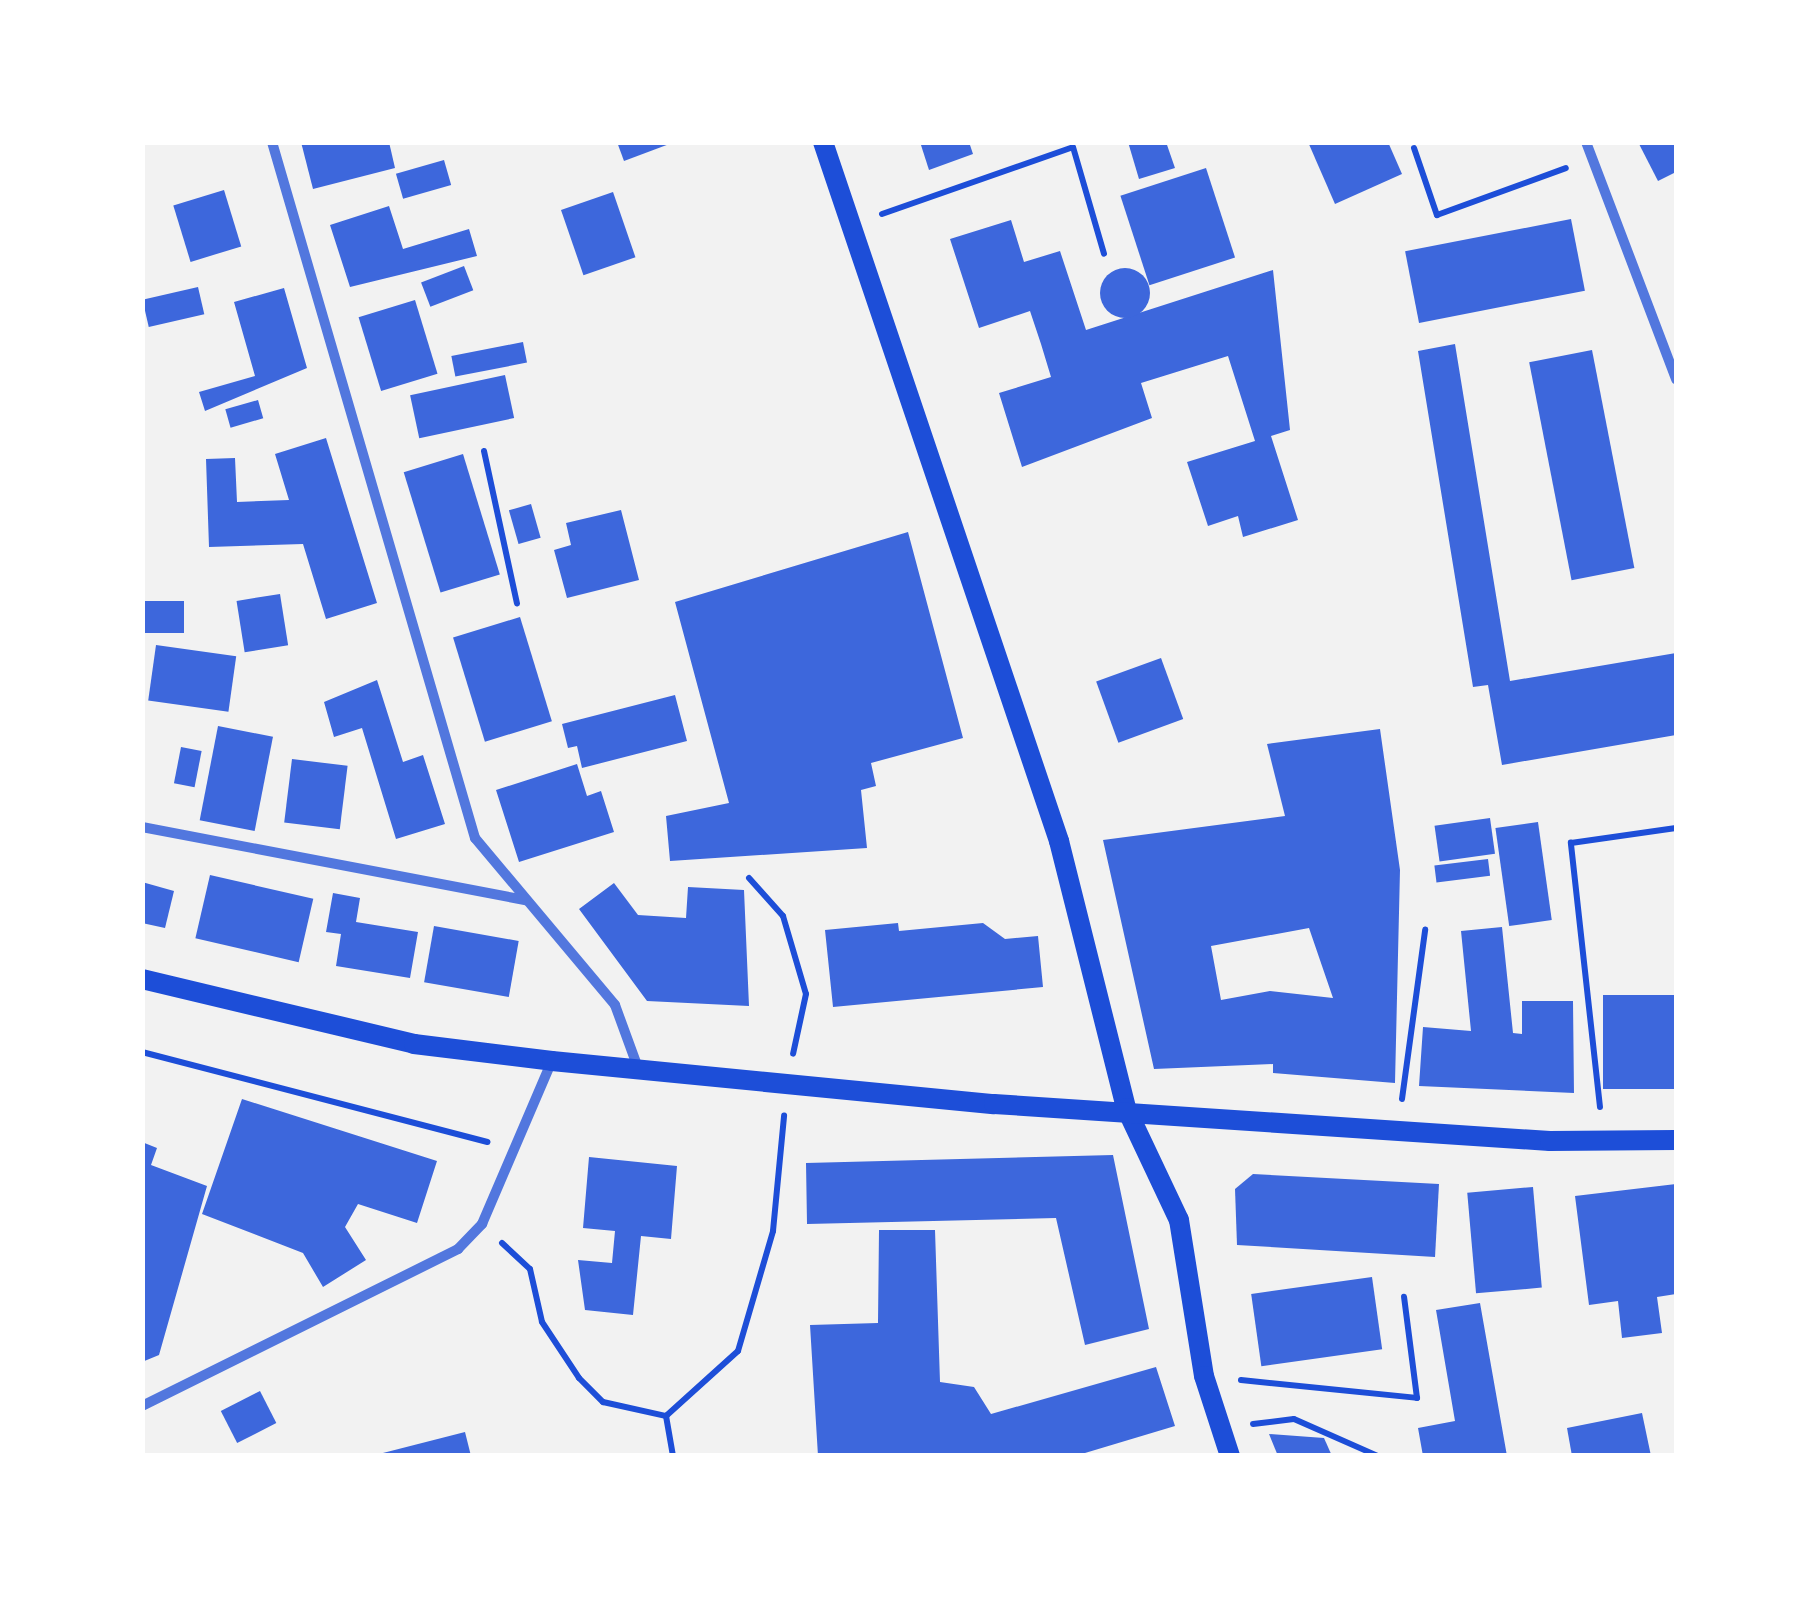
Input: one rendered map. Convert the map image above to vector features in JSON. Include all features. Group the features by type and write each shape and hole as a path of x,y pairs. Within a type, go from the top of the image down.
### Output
{"main road":[{"path":"823,142 855,223 1059,841 1126,1108 1179,1220 1204,1376 1230,1456"},
{"path":"142,979 414,1044 552,1061 1398,1130 1604,1143 1676,1140"}],"street":[{"path":"272,142 475,838 615,1005 638,1068"},
{"path":"1586,142 1676,379"},
{"path":"142,827 527,901"},
{"path":"142,1406 458,1249 482,1224 518,1149 552,1061"}],"path":[{"path":"855,223 1073,147 1104,254"},
{"path":"1414,148 1437,215 1593,158"},
{"path":"484,451 516,603"},
{"path":"1604,1143 1571,843 1676,828"},
{"path":"666,1416 738,1351 772,1231 788,1083 806,994 784,916 749,878"},
{"path":"1398,1130 1425,930"},
{"path":"142,1052 518,1149"},
{"path":"482,1224 530,1270 542,1322 579,1378 603,1402 666,1416"},
{"path":"1204,1376 1417,1398 1404,1297"},
{"path":"666,1416 673,1456"},
{"path":"1221,1428 1294,1419 1378,1456"}],"building":[{"path":"301,142 389,142 395,168 313,189"},
{"path":"617,142 672,142 672,143 624,161"},
{"path":"920,142 969,142 973,154 929,170"},
{"path":"1128,142 1166,142 1175,168 1139,179"},
{"path":"1308,142 1388,142 1402,174 1335,204"},
{"path":"1638,142 1676,142 1676,172 1658,181"},
{"path":"444,160 451,185 403,199 396,174"},
{"path":"1206,168 1235,257 1149,285 1120,196"},
{"path":"224,190 241,246 191,262 173,205"},
{"path":"613,192 635,257 583,275 561,210"},
{"path":"389,206 403,249 469,229 477,256 350,287 330,225"},
{"path":"1571,219 1585,291 1419,323 1405,251"},
{"path":"1011,220 1024,262 1060,251 1086,330 1273,270 1290,430 1271,436 1298,520 1243,537 1238,516 1208,526 1187,462 1255,441 1228,356 1141,383 1152,418 1022,467 999,393 1051,377 1041,344 1030,311 979,328 950,239"},
{"path":"464,266 473,290 430,307 421,282"},
{"path":"1125,268 1143,275 1150,293 1143,311 1125,318 1107,311 1100,293 1107,275"},
{"path":"198,287 204,314 149,327 142,300"},
{"path":"284,288 307,368 205,411 199,392 255,376 234,302"},
{"path":"415,300 438,374 381,391 359,317"},
{"path":"523,342 527,363 455,377 451,356"},
{"path":"1455,344 1510,681 1676,653 1676,735 1502,765 1488,685 1473,687 1418,351"},
{"path":"1592,350 1634,568 1572,580 1529,362"},
{"path":"505,375 514,418 419,438 410,395"},
{"path":"258,400 263,418 231,428 225,409"},
{"path":"326,438 377,603 326,619 303,544 209,547 206,459 235,458 237,502 289,500 275,454"},
{"path":"463,454 500,574 441,593 404,472"},
{"path":"531,504 541,538 519,544 509,510"},
{"path":"621,510 639,580 567,598 554,550 571,545 566,523"},
{"path":"908,532 963,738 871,763 876,786 861,790 867,848 670,861 666,816 729,803 675,602"},
{"path":"280,594 288,645 245,652 237,601"},
{"path":"142,601 184,601 184,633 142,633"},
{"path":"520,617 552,721 485,742 453,637"},
{"path":"156,645 236,656 228,712 148,700"},
{"path":"1161,658 1183,719 1118,743 1096,682"},
{"path":"377,680 403,762 423,755 445,824 396,839 362,728 334,737 324,702"},
{"path":"675,695 687,741 582,768 577,746 568,748 562,724"},
{"path":"218,726 273,737 255,831 200,820"},
{"path":"1380,729 1400,870 1395,1083 1273,1073 1273,1064 1154,1069 1103,840 1285,816 1267,744","holes":["1309,928 1333,998 1270,991 1221,1000 1211,946"]},
{"path":"181,747 202,751 195,787 174,783"},
{"path":"292,759 348,766 340,829 284,823"},
{"path":"577,764 587,796 601,791 614,832 519,862 496,790"},
{"path":"1490,818 1495,854 1440,861 1435,826"},
{"path":"1538,822 1552,920 1509,926 1495,828"},
{"path":"1488,859 1490,876 1436,882 1434,866"},
{"path":"210,875 313,899 299,962 195,938"},
{"path":"142,882 174,891 165,928 142,923"},
{"path":"614,883 638,915 686,918 688,887 744,890 749,1006 647,1001 579,909"},
{"path":"333,893 360,898 356,922 418,932 410,978 336,966 341,934 326,932"},
{"path":"898,923 899,931 983,923 1005,939 1038,936 1043,987 833,1007 825,930"},
{"path":"434,926 519,941 509,997 424,982"},
{"path":"1502,927 1513,1033 1522,1034 1522,1001 1573,1001 1574,1093 1419,1086 1423,1027 1471,1031 1461,931"},
{"path":"1603,995 1676,995 1676,1089 1603,1089"},
{"path":"242,1099 437,1161 417,1223 358,1204 345,1227 366,1260 323,1287 303,1253 202,1214"},
{"path":"142,1142 157,1148 151,1165 207,1186 159,1355 142,1362"},
{"path":"1113,1155 1149,1329 1085,1345 1056,1218 807,1224 806,1163"},
{"path":"589,1157 677,1166 671,1239 641,1236 633,1315 585,1310 578,1260 612,1263 615,1231 583,1228"},
{"path":"1253,1174 1439,1184 1435,1257 1237,1245 1235,1189"},
{"path":"1676,1184 1676,1294 1657,1297 1662,1333 1622,1338 1618,1301 1589,1305 1575,1196"},
{"path":"1533,1187 1542,1288 1476,1293 1467,1193"},
{"path":"879,1230 935,1230 940,1382 974,1387 991,1414 1156,1367 1175,1426 1075,1456 818,1456 810,1325 878,1323"},
{"path":"1372,1277 1382,1349 1261,1366 1251,1294"},
{"path":"1480,1303 1507,1456 1423,1456 1418,1428 1455,1421 1436,1310"},
{"path":"260,1391 276,1423 237,1443 221,1411"},
{"path":"1642,1413 1651,1456 1572,1456 1567,1428"},
{"path":"465,1432 471,1456 379,1456 379,1454"},
{"path":"1269,1434 1324,1438 1332,1456 1278,1456"}]}
